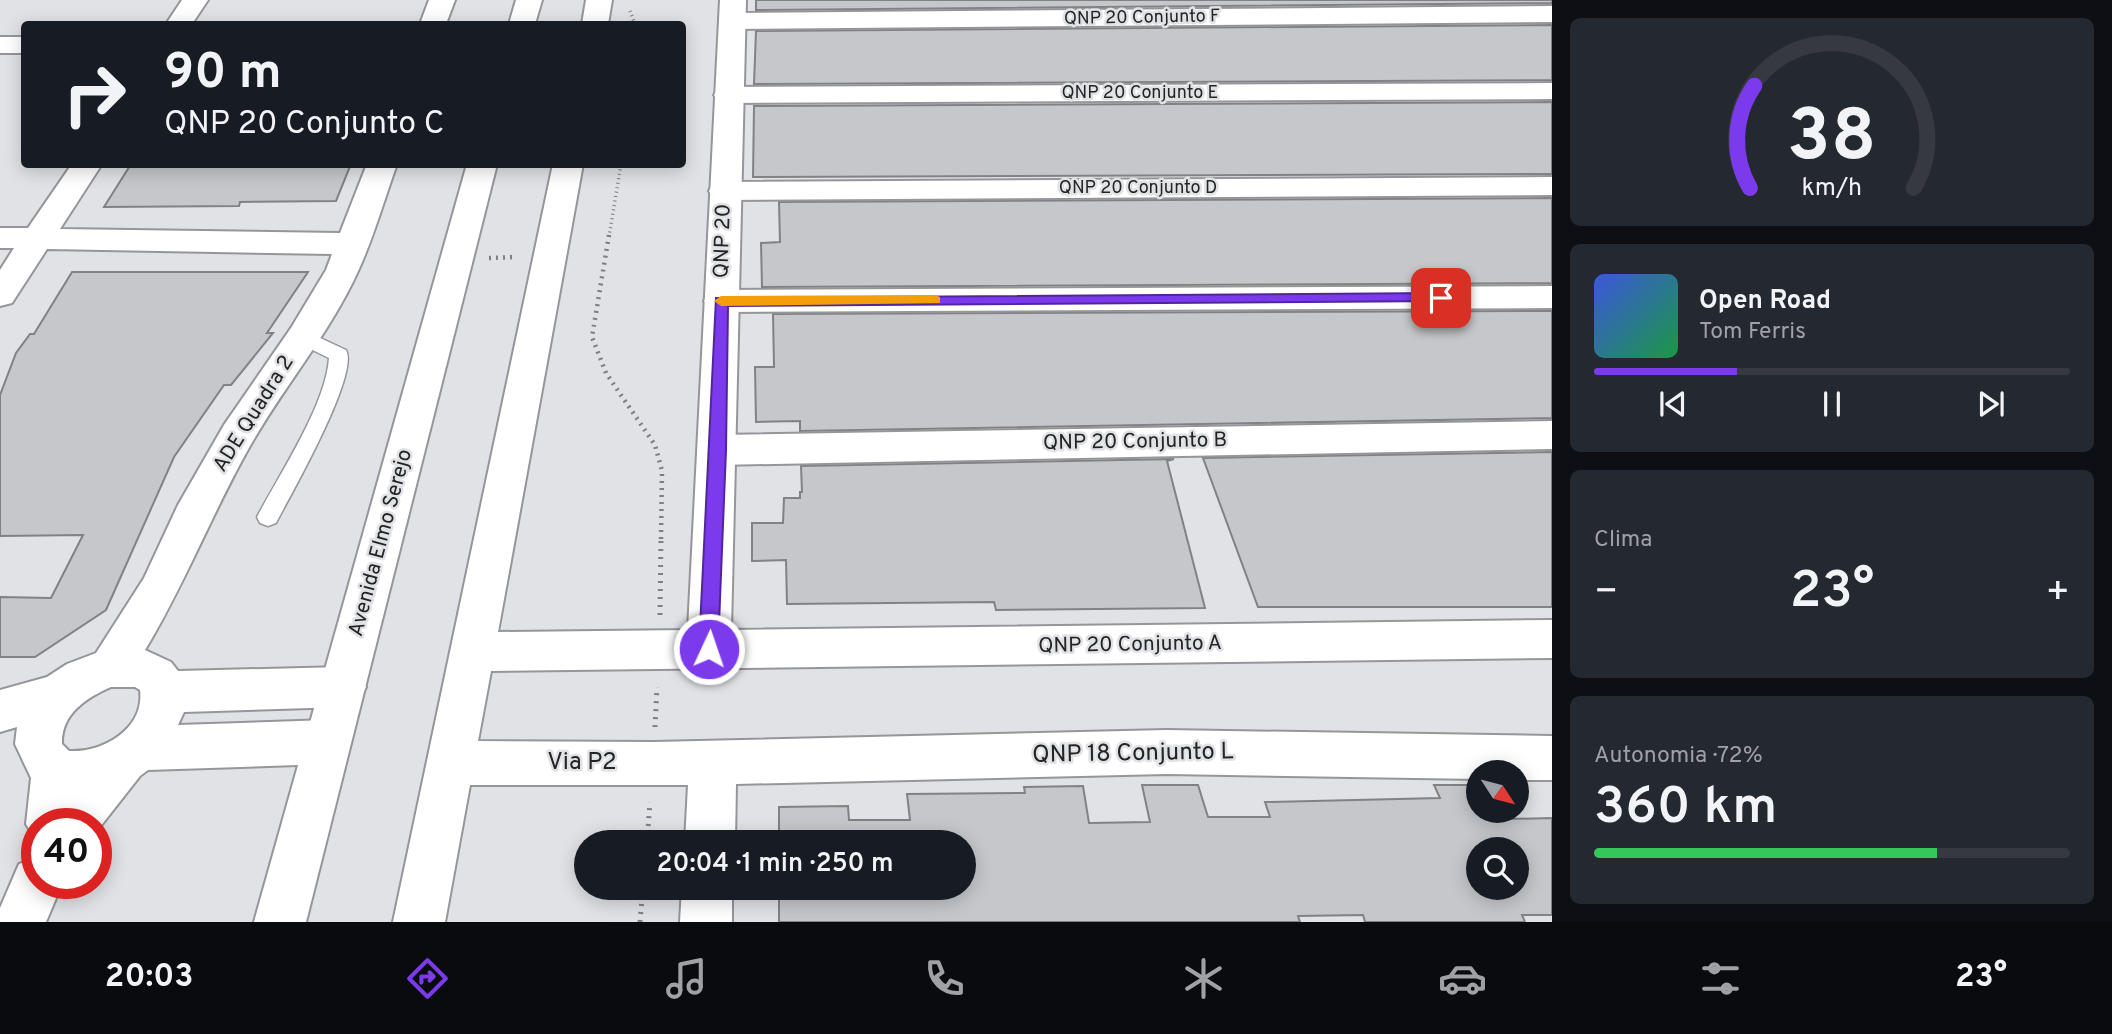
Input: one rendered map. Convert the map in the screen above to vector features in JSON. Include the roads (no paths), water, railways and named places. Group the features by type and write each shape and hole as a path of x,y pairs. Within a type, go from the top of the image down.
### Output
{"street":[{"path":"181,21 195,0"},
{"path":"434,21 442,0"},
{"path":"523,21 529,0"},
{"path":"596,21 599,0"},
{"name":"QNP 20 Conjunto F","path":"732,11 1552,14"},
{"name":"QNP 20","path":"709,649 732,11"},
{"path":"0,45 21,45"},
{"name":"QNP 20 Conjunto E","path":"728,96 1552,91"},
{"path":"0,295 84,168"},
{"name":"ADE Quadra 2","path":"140,676 160,588 192,516 237,435 303,337 342,270 381,168"},
{"name":"Avenida Elmo Serejo","path":"280,922 481,168"},
{"path":"419,922 567,168"},
{"name":"QNP 20 Conjunto D","path":"724,191 1552,186"},
{"path":"0,238 353,244"},
{"path":"721,301 1552,297"},
{"name":"QNP 20 Conjunto B","path":"718,450 1552,435"},
{"name":"QNP 20 Conjunto A","path":"709,649 1552,640"},
{"path":"474,652 709,649"},
{"path":"31,726 85,677 140,676 343,687"},
{"path":"86,808 160,720 140,676"},
{"path":"31,726 76,775 99,771 132,754 328,742"},
{"path":"31,726 48,808"},
{"name":"QNP 18 Conjunto L","path":"713,762 1167,751 1552,758"},
{"name":"Via P2","path":"450,762 713,762"},
{"path":"710,830 713,762"},
{"path":"20,922 30,899"},
{"path":"706,922 707,900"}],"lane":[{"path":"268,517 329,396 341,362 340,355 303,337"}]}
